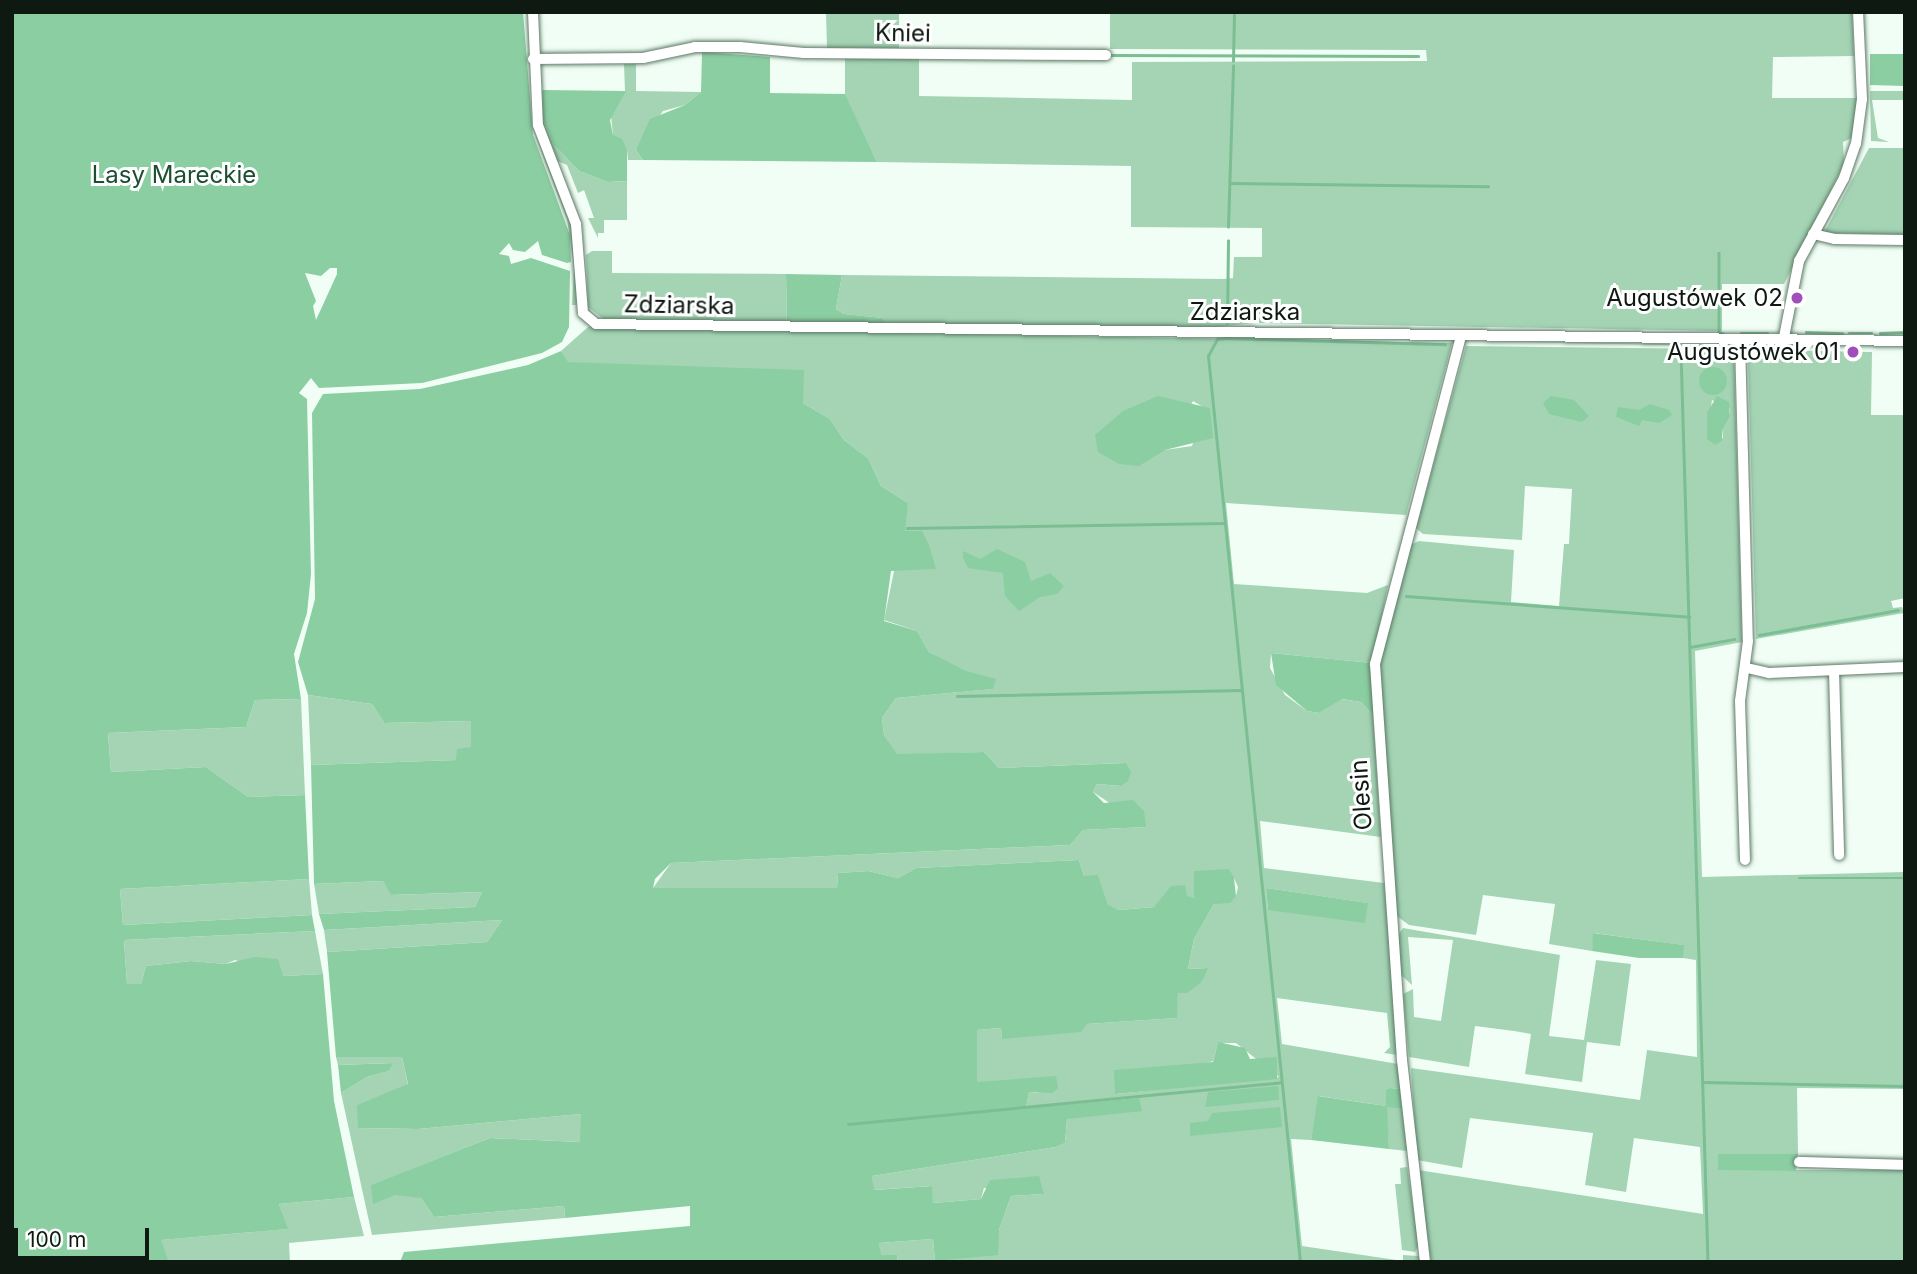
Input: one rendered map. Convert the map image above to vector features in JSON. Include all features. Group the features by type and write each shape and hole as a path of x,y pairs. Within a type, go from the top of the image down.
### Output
{"street":[{"path":"533,12 533,59"},
{"path":"1783,342 1793,280 1813,234 1844,178 1856,145 1862,99 1858,12"},
{"name":"Kniei","path":"533,59 643,58 695,47 740,47 811,53 1107,55"},
{"name":"Zdziarska","path":"533,59 538,125 578,232 581,307 587,319 604,324 859,331 1461,336 1783,342 1905,341"},
{"path":"1813,234 1834,239 1905,240"},
{"name":"Olesin","path":"1425,1262 1402,1060 1375,664 1461,336"},
{"path":"1740,341 1747,668 1740,701 1745,860"},
{"path":"1747,668 1769,673 1905,667"},
{"path":"1834,671 1839,855"},
{"path":"1799,1162 1905,1165"}],"green space":[{"name":"Lasy Mareckie","path":"12,12 523,12 533,135 570,235 571,262 542,255 538,241 525,252 513,250 509,243 499,254 509,256 511,264 531,258 570,271 569,327 562,342 542,353 422,383 319,388 311,378 299,393 307,399 311,574 307,613 294,654 301,699 255,700 246,727 108,733 111,772 206,767 248,797 305,795 309,879 120,889 123,925 312,915 315,931 124,940 127,984 141,984 146,966 191,961 226,964 254,957 278,959 283,976 323,974 334,1101 354,1197 279,1204 288,1229 161,1240 169,1262 12,1259","holes":["330,268 337,268 337,274 316,320 313,306 316,301 305,273 321,276"]},
{"path":"826,12 899,12 899,48 827,48"},
{"path":"1110,12 1852,12 1854,56 1773,57 1772,98 1857,98 1852,138 1843,142 1844,164 1784,284 1722,284 1722,331 1254,323 1197,329 888,326 883,318 844,314 836,309 842,275 1224,279 1233,278 1234,257 1262,257 1262,228 1131,227 1131,166 877,162 845,95 845,59 919,59 919,96 1132,100 1132,62 1427,61 1426,50 1110,49"},
{"path":"702,52 770,57 770,93 845,94 877,162 643,160 636,150 650,119 685,105 701,92"},
{"path":"1870,54 1905,54 1905,86 1870,85"},
{"path":"624,64 636,64 636,91 701,92 685,105 663,111 636,150 643,160 628,160 627,150 613,135 611,116 625,91"},
{"path":"543,90 542,117 554,145 579,171 608,182 627,181 627,220 604,220 604,233 598,233 598,238 588,218 594,218 584,190 578,193 567,165 555,160 541,123 538,94"},
{"path":"543,90 626,91 610,120 613,135 622,139 627,150 627,181 608,182 579,171 554,145 542,117"},
{"path":"1870,91 1905,91 1905,100 1872,100 1878,138 1889,142 1871,141"},
{"path":"531,124 573,228 577,305 572,305 574,266 567,219"},
{"path":"1869,148 1905,148 1905,235 1824,233"},
{"path":"592,251 612,251 612,273 786,274 787,324 606,321 588,307 586,255"},
{"path":"786,274 842,275 836,309 844,314 883,318 888,326 787,324"},
{"path":"588,327 1452,343 1406,515 1226,503 1234,584 1367,593 1388,585 1372,663 1271,653 1270,668 1285,695 1307,711 1319,713 1341,699 1361,702 1373,715 1381,837 1260,821 1264,868 1384,883 1385,891 1398,1055 1384,1053 1390,1047 1387,1013 1277,998 1282,1044 1398,1064 1400,1089 1391,1088 1387,1106 1402,1109 1407,1151 1389,1149 1386,1106 1319,1096 1311,1140 1291,1139 1302,1246 1403,1261 1403,1255 1418,1256 1423,1262 898,1262 897,1255 880,1255 879,1243 933,1239 935,1261 999,1230 1011,1196 1044,1194 984,1188 981,1199 933,1203 931,1186 873,1190 872,1176 1056,1147 1065,1143 1067,1119 1139,1098 1026,1108 1029,1092 1042,1093 977,1082 977,1030 1001,1028 1002,1038 1087,1024 1176,1018 1178,993 1202,982 1207,968 1188,969 1194,939 1214,904 1236,896 1238,887 1234,878 1193,898 1166,896 1154,907 1119,910 1108,906 1098,876 1084,876 1079,860 916,868 898,878 868,871 838,873 837,888 653,888 671,863 1070,845 1083,830 1146,827 1093,792 1097,784 1121,786 1125,763 999,768 984,752 897,755 884,735 882,718 896,698 992,689 929,652 917,631 884,620 908,503 881,486 868,458 844,440 830,419 803,403 801,380 567,362 561,351","holes":["1193,401 1205,408 1192,446 1165,450","1266,888 1368,903 1268,910","1218,1043 1236,1043 1279,1077 1116,1094 1213,1061"]},
{"path":"1479,341 1725,345 1735,349 1717,346"},
{"path":"1466,346 1716,349 1734,354 1742,642 1695,651 1702,877 1905,872 1905,1089 1797,1088 1798,1154 1719,1154 1719,1170 1905,1170 1905,1262 1431,1262 1418,1170 1703,1214 1700,1147 1634,1138 1626,1192 1585,1185 1593,1133 1470,1118 1462,1168 1417,1160 1411,1068 1640,1100 1647,1050 1697,1057 1696,960 1683,958 1683,945 1594,933 1592,951 1549,944 1555,904 1483,895 1476,935 1409,925 1394,914 1379,654 1410,545 1419,541 1514,550 1511,602 1559,606 1564,544 1569,544 1572,489 1525,486 1522,540 1423,534 1416,528","holes":["1712,400 1730,409 1730,417 1722,429 1723,438 1707,439"]},
{"path":"1765,350 1872,352 1871,415 1905,415 1905,598 1891,601 1893,608 1902,607 1904,613 1756,639 1748,359"},
{"path":"561,351 568,362 804,370 803,403 830,419 844,440 868,458 881,486 908,503 905,531 922,531 929,545 936,569 891,571 884,621 917,631 929,652 966,671 996,679 993,689 896,698 882,718 884,735 897,754 984,752 999,768 1126,763 1131,772 1128,781 1121,786 1097,784 1093,792 1104,803 1133,800 1144,811 1146,827 1083,830 1070,845 671,863 655,879 653,888 837,888 838,873 868,871 898,878 916,868 1079,860 1084,876 1098,875 1108,905 1119,910 1154,907 1171,886 1185,885 1187,896 1194,898 1194,871 1229,869 1234,878 1236,896 1230,903 1214,904 1194,939 1188,969 1208,968 1202,982 1187,993 1178,993 1177,1018 1087,1024 1081,1032 1002,1039 1001,1028 977,1030 977,1082 1056,1076 1058,1088 1052,1093 1029,1092 1026,1108 1139,1098 1142,1111 1067,1119 1065,1143 1056,1147 872,1176 874,1190 932,1186 933,1203 981,1199 990,1180 1039,1176 1044,1194 1011,1196 999,1230 998,1255 935,1261 933,1239 879,1243 881,1255 897,1255 898,1262 400,1262 404,1252 690,1226 690,1206 565,1218 564,1206 434,1217 421,1198 395,1195 373,1204 371,1185 490,1138 580,1142 581,1114 418,1129 358,1128 357,1105 408,1084 402,1057 336,1057 327,952 487,942 502,920 324,930 319,914 475,907 482,892 391,895 383,881 314,884 311,765 456,760 457,749 471,747 471,721 384,723 372,704 308,695 298,662 315,599 312,413 323,394 420,389 528,365"},
{"path":"1713,367 1723,371 1727,381 1723,391 1713,395 1703,391 1699,381 1703,371"},
{"path":"1158,396 1210,408 1213,438 1165,450 1139,466 1119,464 1098,452 1095,435 1123,411"},
{"path":"1551,396 1574,400 1589,416 1582,422 1549,414 1543,403"},
{"path":"1717,396 1729,402 1730,417 1722,430 1722,441 1715,445 1707,439 1707,413"},
{"path":"1650,404 1669,410 1672,415 1659,423 1642,420 1639,426 1616,417 1618,407 1639,410"},
{"path":"997,549 1025,562 1031,581 1050,573 1064,586 1057,594 1040,597 1019,611 1005,596 1003,573 968,568 963,558 963,551 980,559"},
{"path":"1271,653 1372,663 1373,715 1361,702 1342,699 1319,713 1307,711 1276,685"},
{"path":"308,695 372,704 384,723 471,721 471,748 456,760 311,765"},
{"path":"301,699 305,795 248,797 206,767 111,772 108,733 246,727 255,700"},
{"path":"309,879 312,915 123,925 120,889"},
{"path":"383,881 392,895 482,892 475,907 319,914 314,884"},
{"path":"1266,888 1368,903 1365,923 1268,910"},
{"path":"502,920 487,942 327,952 324,930"},
{"path":"1403,928 1560,955 1549,1036 1584,1040 1596,960 1631,964 1620,1046 1587,1042 1582,1082 1525,1074 1531,1034 1514,1031 1475,1026 1469,1067 1409,1057 1403,994 1413,989 1414,1017 1441,1021 1453,940 1408,937 1412,985 1401,975 1398,935"},
{"path":"315,931 323,974 283,976 235,960 226,964 191,961 146,966 141,984 127,984 124,940"},
{"path":"1593,933 1684,945 1683,958 1639,958 1592,951"},
{"path":"1218,1042 1245,1048 1250,1059 1277,1057 1277,1079 1115,1094 1114,1070 1213,1062"},
{"path":"336,1057 402,1057 408,1085 358,1105 358,1128 418,1129 581,1114 581,1142 490,1138 372,1185 421,1198 434,1217 564,1206 565,1218 372,1235 341,1093 367,1077 389,1071 392,1063 338,1065"},
{"path":"393,1063 389,1071 367,1077 341,1093 338,1065"},
{"path":"1278,1086 1279,1100 1205,1107 1208,1092"},
{"path":"1400,1089 1402,1109 1387,1107 1389,1149 1311,1140 1318,1096 1386,1106 1386,1090"},
{"path":"1280,1107 1282,1127 1190,1136 1190,1123 1208,1121 1212,1113"},
{"path":"1718,1154 1798,1154 1796,1171 1718,1170"},
{"path":"1407,1167 1419,1245 1415,1252 1402,1250 1395,1184 1401,1184 1400,1168"},
{"path":"354,1197 364,1236 289,1243 290,1262 169,1262 160,1240 287,1229 279,1204"}],"waterway":[{"path":"1233,61 1234,12"},
{"path":"1110,55 1418,56"},
{"path":"1228,227 1233,66"},
{"path":"1230,183 1488,186"},
{"path":"1227,323 1228,241"},
{"path":"1719,253 1719,332 1724,334"},
{"path":"1806,332 1842,333"},
{"path":"1880,333 1905,332"},
{"path":"1741,333 1768,333"},
{"path":"1849,333 1872,333"},
{"path":"1300,1262 1208,356 1217,339 1225,338 1445,344"},
{"path":"1681,352 1708,1262"},
{"path":"907,528 1225,523"},
{"path":"1406,596 1689,617"},
{"path":"1759,635 1898,610"},
{"path":"1690,647 1734,639"},
{"path":"957,696 1242,690"},
{"path":"1799,878 1905,878"},
{"path":"848,1124 1281,1082"},
{"path":"1702,1082 1905,1086"}],"place":[{"name":"Augustówek 02","path":"1797,298"},
{"name":"Augustówek 01","path":"1853,352"}]}
